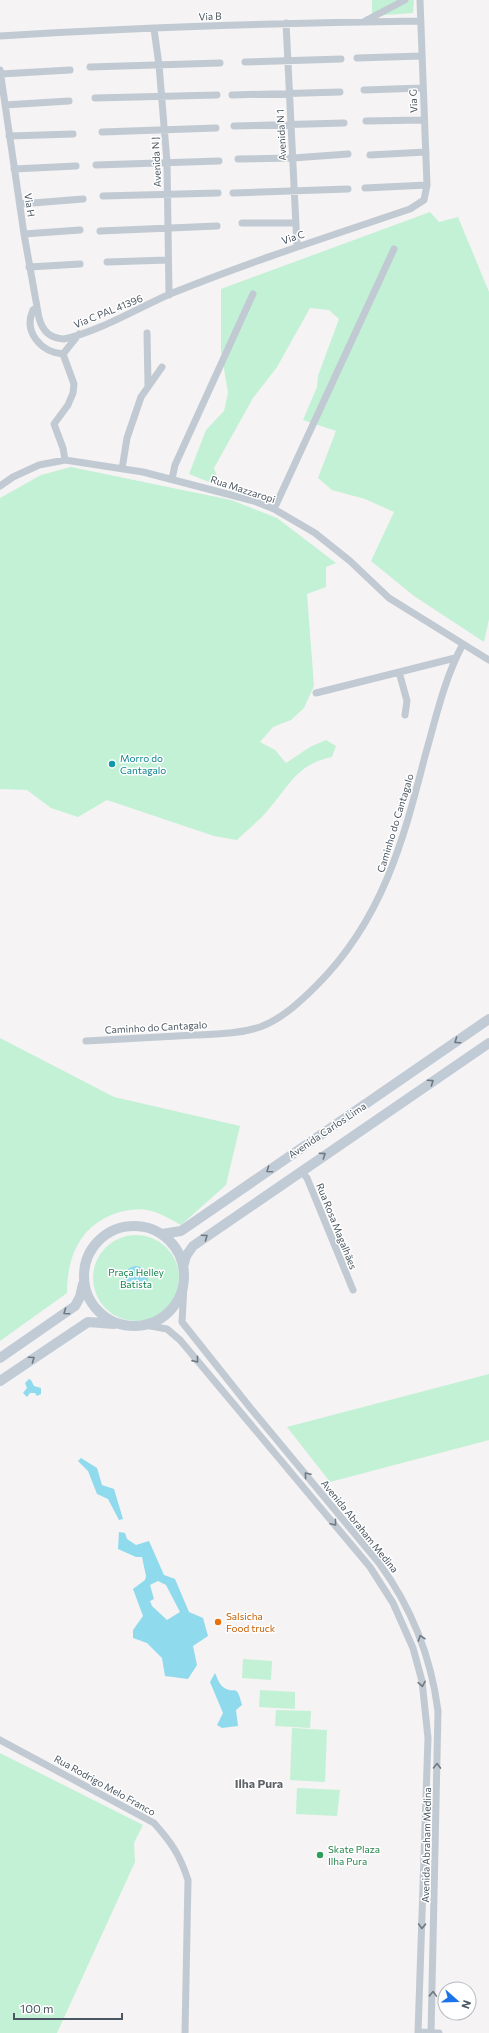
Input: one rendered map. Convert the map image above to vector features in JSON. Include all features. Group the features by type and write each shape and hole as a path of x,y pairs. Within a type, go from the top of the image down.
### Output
{"street":[{"path":"365,22 405,0"},
{"name":"Via G","path":"420,0 423,120 427,185 424,200"},
{"name":"Via B","path":"0,36 78,31 286,23 420,21"},
{"name":"Avenida N 1","path":"286,23 297,246"},
{"name":"Avenida N J","path":"154,29 159,65 167,162 168,295"},
{"path":"357,58 422,56"},
{"path":"245,62 341,59"},
{"path":"90,67 220,63"},
{"name":"Via H","path":"0,70 24,234 37,308 44,331 53,337"},
{"path":"0,74 70,70"},
{"path":"364,90 422,88"},
{"path":"232,95 340,92"},
{"path":"95,98 216,95"},
{"path":"5,105 69,101"},
{"path":"366,121 423,120"},
{"path":"234,126 291,126 344,123"},
{"path":"102,132 216,128"},
{"path":"9,136 73,134"},
{"path":"370,155 426,152"},
{"path":"238,159 292,158 348,154"},
{"path":"96,164 219,161"},
{"path":"14,169 76,166"},
{"path":"365,188 427,185"},
{"path":"233,193 348,189"},
{"path":"103,196 218,193"},
{"path":"20,204 83,199"},
{"name":"Via C","path":"168,295 297,246 410,209 424,200"},
{"path":"242,223 296,223"},
{"path":"100,231 217,226"},
{"path":"24,234 80,230"},
{"path":"274,509 394,249"},
{"path":"107,262 168,260"},
{"path":"30,267 80,264"},
{"path":"172,479 175,465 253,294"},
{"name":"Via C PAL 41396","path":"53,337 64,339 80,334 149,305 168,295"},
{"path":"37,308 33,310 30,316 32,335 49,351 63,354"},
{"path":"147,333 148,385"},
{"path":"63,354 80,334"},
{"path":"63,354 74,384 73,393 68,405 54,424 63,448 65,460"},
{"path":"122,469 134,416 148,385 162,367"},
{"name":"Rua Mazzaropi","path":"0,486 13,477 39,465 65,460 172,479 236,496 274,509 315,533 350,561 389,598 489,660"},
{"name":"Caminho do Cantagalo","path":"86,1040 230,1033 250,1029 278,1018 305,997 330,972 348,950 366,922 388,878 423,764 439,701 455,658 463,644"},
{"path":"316,693 455,658"},
{"path":"399,672 407,701 405,715"},
{"name":"Avenida Carlos Lima","path":"162,1234 181,1230 489,1019"},
{"name":"Avenida Carlos Lima","path":"183,1267 186,1256 193,1246 489,1043"},
{"name":"Rua Rosa Magalhães","path":"301,1171 307,1178 353,1290"},
{"path":"0,1358 75,1306 80,1297 84,1280 85,1266 90,1252 98,1241 109,1232 122,1227 136,1225 150,1228 162,1234 172,1243 180,1254 183,1267 184,1285 178,1300 172,1309 163,1317 146,1325 130,1326 88,1322 0,1381"},
{"path":"84,1280 87,1293 95,1307 108,1319 119,1324"},
{"name":"Avenida Abraham Medina","path":"184,1285 182,1322 248,1405 379,1563 390,1578 412,1616 424,1648 435,1690 438,1712 432,2033"},
{"name":"Avenida Abraham Medina","path":"146,1325 167,1329 180,1340 356,1550 386,1589 413,1648 422,1681 428,1738 418,2032"},
{"name":"Rua Rodrigo Melo Franco","path":"0,1740 154,1823 170,1841 181,1860 188,1880 186,2033"},
{"path":"426,1794 430,1798 435,1798 437,1795"},
{"path":"425,1810 432,1807 437,1811"},
{"path":"418,2032 439,2033"}],"green space":[{"path":"372,0 414,0 413,13 372,16"},
{"path":"430,212 439,222 458,217 489,292 489,619 484,642 414,596 371,561 394,512 365,499 332,490 318,478 336,431 303,420 317,387 318,376 339,319 329,310 310,308 277,367 253,398 214,468 218,479 209,482 189,474 206,430 224,411 228,393 221,351 221,289"},
{"path":"71,467 231,500 277,518 336,563 326,567 326,587 307,594 314,686 304,708 291,720 273,727 260,742 275,750 286,763 310,747 326,740 336,746 332,757 320,760 302,770 257,822 237,840 214,836 107,800 78,817 51,808 27,790 0,789 0,498 41,475"},
{"path":"0,1038 114,1097 240,1126 226,1185 181,1225 156,1212 140,1209 120,1212 95,1224 86,1233 73,1254 67,1293 0,1341"},
{"name":"Praça Helley Batista","path":"136,1235 152,1238 160,1242 172,1254 176,1262 179,1278 176,1294 172,1302 160,1314 152,1318 136,1321 120,1318 112,1314 100,1302 96,1294 93,1278 96,1262 100,1254 112,1242 120,1238"},
{"path":"489,1374 489,1440 330,1482 287,1427"},
{"path":"243,1659 272,1661 271,1680 242,1678"},
{"path":"260,1690 295,1692 295,1709 259,1707"},
{"path":"276,1710 311,1711 310,1728 275,1726"},
{"path":"292,1728 327,1730 325,1782 290,1780"},
{"path":"0,1753 143,1825 134,1843 135,1862 57,2033 0,2033"},
{"path":"297,1788 340,1790 337,1816 296,1814"}],"water":[{"path":"136,1266 141,1267 147,1273 147,1283 141,1289 136,1290 131,1289 125,1283 124,1278 125,1273 131,1267"},
{"path":"29,1379 34,1386 41,1388 41,1394 37,1396 35,1393 30,1393 27,1397 23,1393 27,1388 25,1383"},
{"path":"81,1458 97,1468 102,1485 114,1489 123,1519 119,1520 108,1499 97,1494 88,1471 78,1461"},
{"path":"119,1532 125,1533 127,1539 136,1545 149,1541 164,1575 175,1579 189,1612 203,1618 208,1636 193,1646 197,1665 188,1679 165,1676 162,1658 147,1643 133,1638 133,1630 143,1616 133,1589 145,1580 146,1576 142,1557 136,1557 118,1549","holes":["158,1581 166,1585 180,1612 167,1620 152,1606 150,1601 154,1599 150,1585"]},
{"path":"215,1673 223,1687 230,1690 235,1690 238,1693 242,1705 236,1710 238,1726 222,1728 217,1725 223,1713 210,1682"}],"place":[{"name":"Morro do Cantagalo","path":"112,764"},
{"name":"Salsicha Food truck","path":"218,1622"},
{"name":"Skate Plaza Ilha Pura","path":"320,1855"}],"district":[{"name":"Ilha Pura","path":"259,1783"}]}
